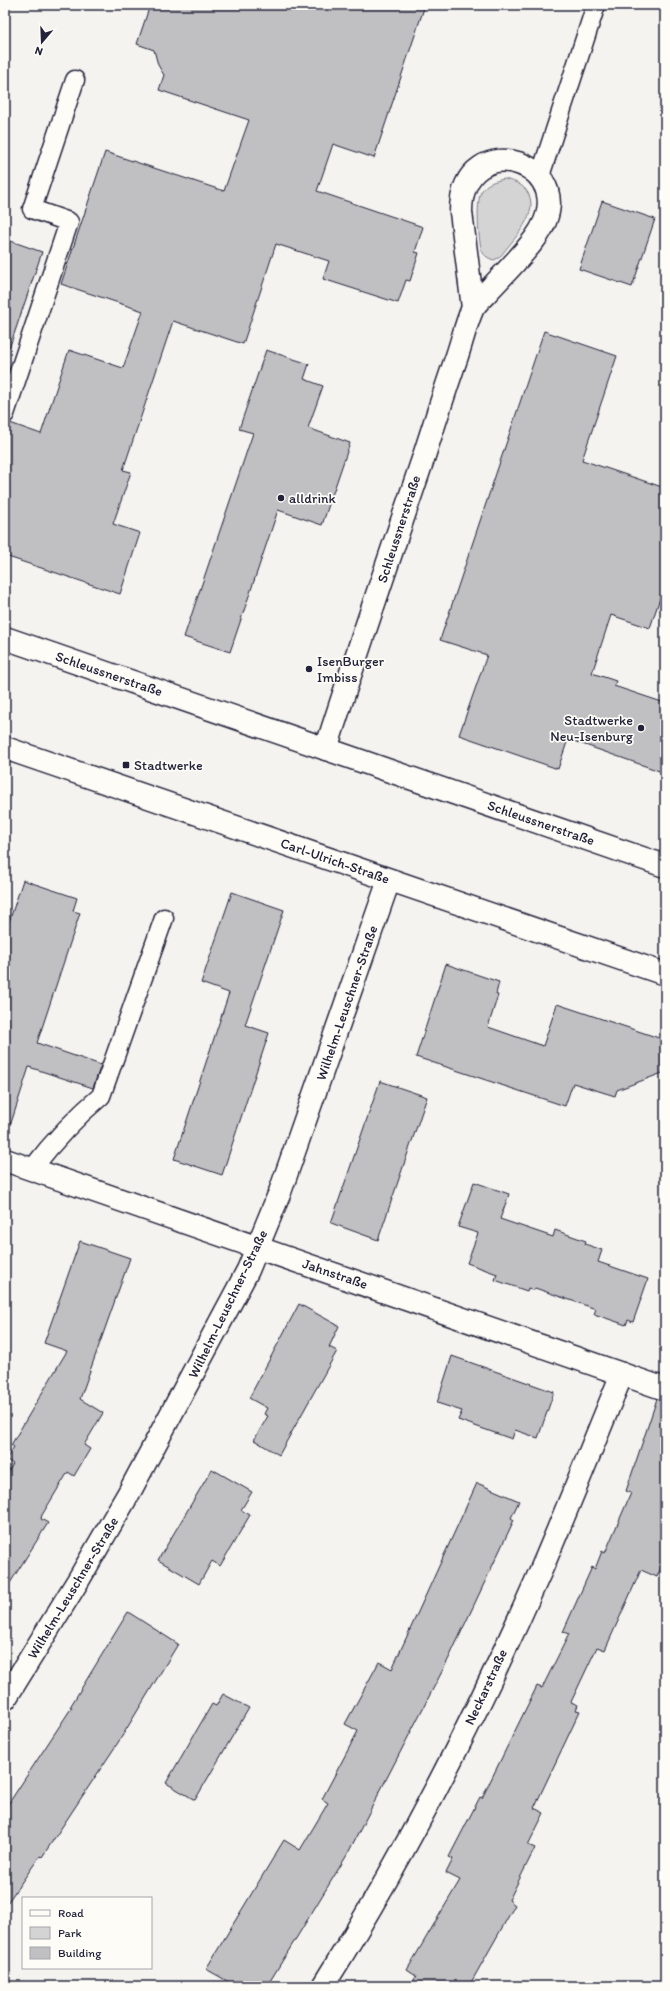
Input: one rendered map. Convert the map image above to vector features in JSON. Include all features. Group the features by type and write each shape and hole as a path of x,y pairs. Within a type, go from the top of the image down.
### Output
{"street":[{"name":"Schleussnerstraße","path":"326,750 473,308 533,241 547,217 550,202 546,188 540,176 527,165 515,160 495,160 483,164 472,174 461,199 461,212 473,308"},
{"name":"Schleussnerstraße","path":"5,638 665,866"},
{"name":"Carl-Ulrich-Straße","path":"5,748 665,974"},
{"name":"Wilhelm-Leuschner-Straße","path":"5,1699 79,1579 130,1491 234,1297 258,1248 283,1185 389,880"},
{"name":"Jahnstraße","path":"5,1160 665,1389"},
{"name":"Neckarstraße","path":"323,1986 382,1887 462,1738 540,1570 622,1374"}],"lane":[{"path":"540,176 596,5"},
{"path":"5,414 69,222 32,209 75,80"},
{"path":"32,1169 52,1144 89,1106 101,1096 164,918"}],"green space":[{"path":"504,179 516,183 526,190 530,198 531,207 524,225 518,234 500,257 494,260 485,256 481,248 478,204 479,197 485,186"}],"building":[{"path":"150,5 425,5 374,158 333,144 317,191 423,227 415,252 419,253 410,281 406,280 398,303 323,279 329,261 276,244 243,344 173,321 123,470 131,472 113,524 140,533 120,594 5,556 5,424 10,423 41,434 69,350 123,368 143,311 61,284 105,152 224,191 249,120 159,90 164,75 158,65 154,50 137,44"},
{"path":"602,201 655,219 632,287 579,269"},
{"path":"5,239 42,252 10,346 5,346"},
{"path":"544,331 617,356 582,460 665,488 665,583 650,628 611,615 592,673 616,681 614,686 665,703 665,773 568,739 558,769 459,735 487,655 440,640"},
{"name":"alldrink","path":"266,350 309,364 304,379 323,386 308,428 350,443 322,525 278,510 230,652 184,637 253,433 239,429"},
{"path":"23,880 77,898 73,911 80,913 37,1043 101,1065 93,1088 29,1067 11,1123 5,1122 5,934"},
{"path":"232,892 284,910 245,1025 269,1033 222,1175 174,1159 229,993 201,983"},
{"path":"446,964 499,982 496,994 498,995 488,1027 543,1046 557,1004 665,1040 665,1072 617,1090 615,1096 573,1083 565,1106 416,1057"},
{"path":"380,1081 427,1097 378,1240 331,1223"},
{"path":"474,1182 509,1194 500,1219 553,1237 555,1230 586,1241 585,1244 602,1250 598,1262 648,1279 633,1322 628,1320 626,1325 594,1314 596,1309 535,1288 534,1290 528,1288 527,1291 495,1280 497,1274 467,1263 478,1233 458,1227"},
{"path":"80,1241 130,1258 80,1399 103,1413 84,1445 90,1449 74,1476 68,1472 42,1515 41,1519 48,1523 5,1591 5,1477 13,1464 6,1459 14,1447 11,1445 67,1351 44,1343"},
{"path":"299,1304 339,1326 329,1347 337,1351 279,1455 254,1440 268,1416 264,1414 267,1408 249,1398"},
{"path":"452,1356 554,1392 538,1438 515,1430 512,1439 458,1420 462,1411 437,1403"},
{"path":"657,1399 665,1401 665,1558 657,1577 641,1570 605,1650 597,1647 571,1702 578,1705 576,1710 580,1711 534,1808 544,1813 528,1845 535,1848 509,1900 515,1905 469,1986 411,1986 416,1976 407,1970 460,1880 446,1873 453,1859 449,1857 480,1797 482,1798 537,1686 542,1688 569,1634 563,1632 592,1567 595,1569 602,1551 605,1553 631,1493 626,1491"},
{"path":"212,1469 252,1492 241,1510 250,1515 220,1566 212,1561 199,1584 158,1560"},
{"path":"477,1483 519,1501 511,1518 514,1520 449,1658 347,1855 267,1986 236,1986 206,1969 284,1840 300,1850 328,1803 322,1799 358,1731 345,1724 379,1662 392,1669"},
{"path":"128,1612 178,1644 121,1738 42,1857 40,1856 5,1906 5,1809 72,1707 70,1707"},
{"path":"223,1694 249,1708 195,1800 166,1783 212,1704 216,1706"}],"place":[{"name":"alldrink","path":"281,498"},
{"name":"IsenBurger Imbiss","path":"309,669"},
{"name":"Stadtwerke Neu-Isenburg","path":"641,728"},
{"name":"Stadtwerke","path":"126,765"}]}
